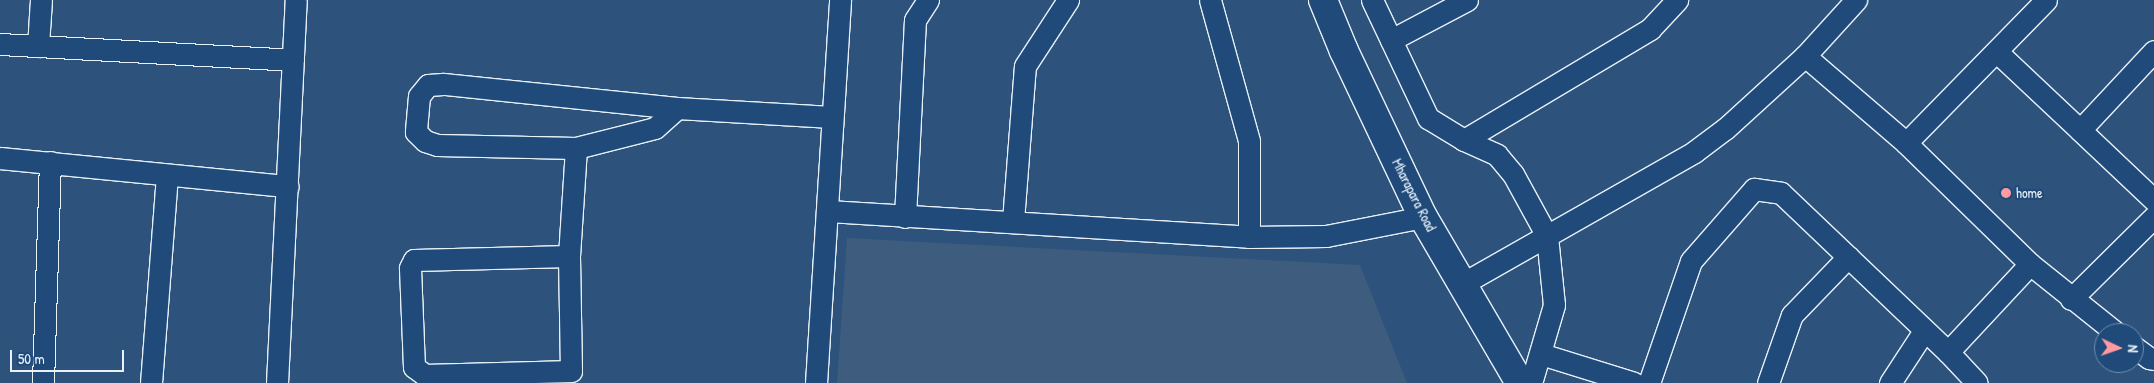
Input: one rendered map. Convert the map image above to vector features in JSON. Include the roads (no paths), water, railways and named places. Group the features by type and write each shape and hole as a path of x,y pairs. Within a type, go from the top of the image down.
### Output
{"main road":[{"name":"Mharapara Road","path":"1323,0 1344,51 1423,217 1520,383"}],"street":[{"path":"38,46 41,0"},
{"path":"277,383 296,0"},
{"path":"816,383 840,0"},
{"path":"905,217 915,20 928,0"},
{"path":"1013,221 1026,66 1068,0"},
{"path":"1210,0 1249,141 1249,237"},
{"path":"1372,0 1428,118 1464,140 1497,155 1513,174 1547,236 1554,305 1531,383"},
{"path":"1391,40 1467,0"},
{"path":"1464,140 1650,29 1677,0"},
{"path":"1462,284 1694,152 1725,129 1805,56 1856,0"},
{"path":"1906,143 2046,0"},
{"path":"0,44 293,60"},
{"path":"1997,52 2154,200"},
{"path":"2080,130 2154,52"},
{"path":"1805,56 1906,143 2030,264 2103,323"},
{"path":"677,108 655,128 576,148 437,145 425,141 416,132 419,96 428,85 443,84 677,108 832,117"},
{"path":"569,256 414,260 410,268 414,367 425,375 571,371 573,361 569,256 576,148"},
{"path":"0,158 167,176 288,186"},
{"path":"43,383 50,162"},
{"path":"151,383 167,176"},
{"path":"1649,383 1691,261 1754,189 1781,193 1948,352 1977,383"},
{"path":"828,211 1249,237 1326,236 1423,217"},
{"path":"2071,299 2154,217"},
{"path":"1768,383 1792,315 1848,257"},
{"path":"1948,352 2030,264"},
{"path":"1890,383 1924,331"},
{"path":"1541,354 1634,383"}],"place":[{"name":"home","path":"2006,193"}]}
